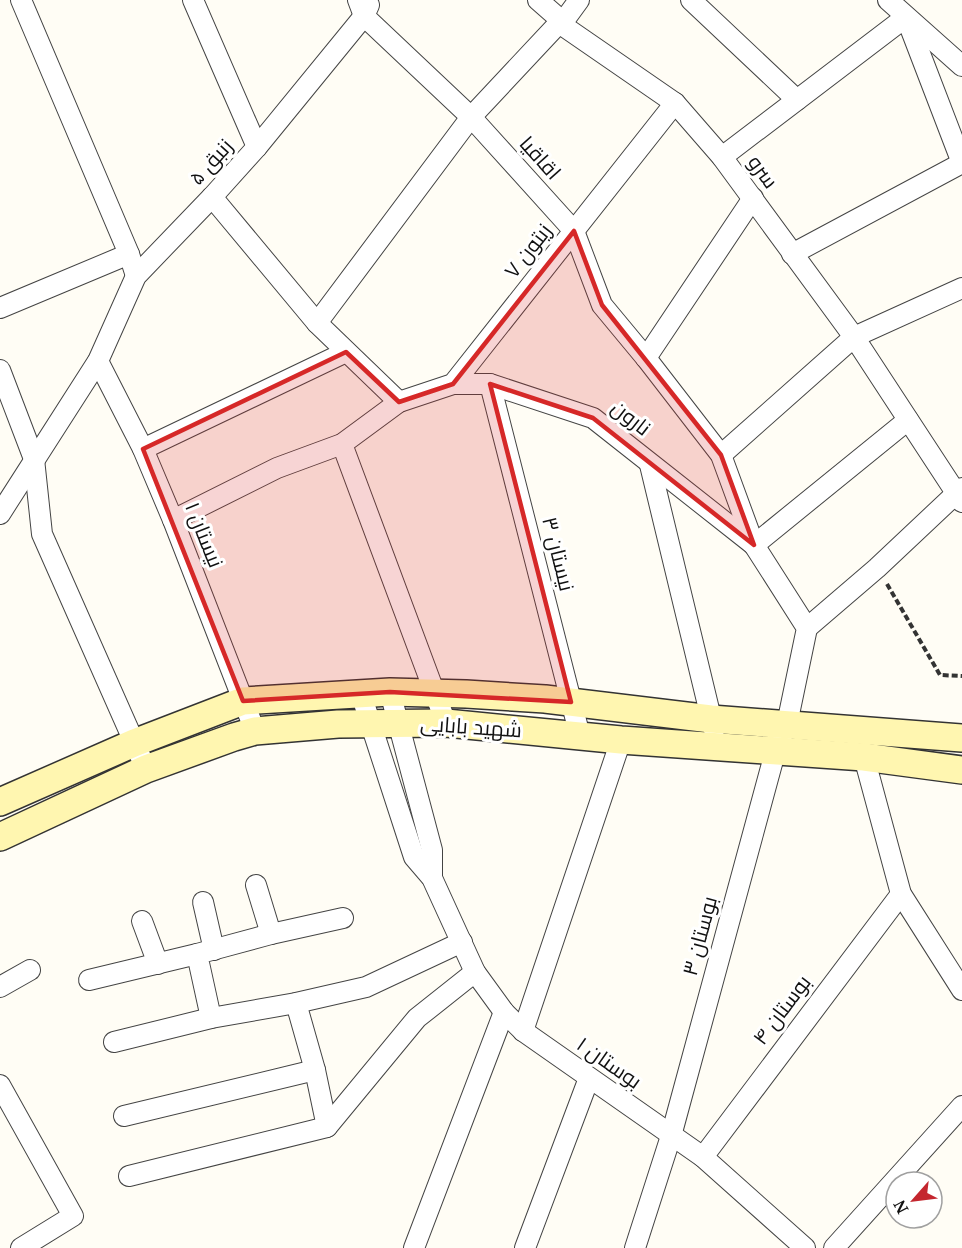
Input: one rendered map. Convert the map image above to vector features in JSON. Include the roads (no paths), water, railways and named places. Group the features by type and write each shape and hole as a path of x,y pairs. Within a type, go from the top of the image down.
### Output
{"main road":[{"name":"شهید بابایی","path":"0,802 134,743 243,701 390,692 434,693 571,702 711,719 962,738"},
{"name":"شهید بابایی","path":"0,837 146,769 255,731 371,723 446,723 621,740 776,749 864,757 962,770"}],"street":[{"path":"21,0 129,254 136,276"},
{"path":"193,0 257,147"},
{"name":"سرو","path":"538,0 561,22 675,103 722,157 854,338 960,494"},
{"path":"317,323 471,117 579,0"},
{"path":"690,0 797,100"},
{"path":"888,0 962,66"},
{"name":"زنبق ۵","path":"0,514 98,361 136,276 257,147 365,5"},
{"name":"اقاقیا","path":"365,5 471,117 573,231 602,305 722,455 754,545"},
{"path":"722,157 906,17"},
{"path":"792,254 962,163 906,17"},
{"name":"زیتون ۷","path":"453,384 675,103"},
{"path":"212,197 317,323 399,402"},
{"path":"646,358 753,198"},
{"path":"0,308 129,254"},
{"path":"722,455 854,338 962,288"},
{"path":"143,449 346,352"},
{"name":"نیستان ۱","path":"98,361 143,449 255,731"},
{"path":"0,370 34,459 42,534 146,769"},
{"path":"173,520 277,468 342,444 399,402 453,384"},
{"name":"نارون","path":"453,384 490,384 593,418 754,545"},
{"name":"نیستان ۳","path":"490,384 580,736"},
{"path":"908,420 754,545 807,628 960,494"},
{"path":"342,444 446,723"},
{"path":"650,465 718,747"},
{"name":"بوستان ۳","path":"635,1248 671,1136 776,749 787,724 807,628"},
{"name":"بوستان ۱","path":"390,692 432,850 432,878"},
{"name":"بوستان ۱","path":"361,694 414,857 432,878 476,972 504,1012 523,1031 703,1157 805,1248"},
{"path":"523,1031 621,740"},
{"path":"864,757 901,894 962,990"},
{"path":"256,885 271,934"},
{"name":"بوستان ۴","path":"703,1157 901,894"},
{"path":"203,902 211,1018"},
{"path":"89,980 343,918"},
{"path":"142,921 158,964"},
{"path":"114,1042 211,1018 296,1003 366,987 462,942"},
{"path":"0,987 30,970"},
{"path":"129,1176 327,1127 417,1018 476,972"},
{"path":"296,1003 315,1070 327,1127"},
{"path":"414,1248 504,1012"},
{"path":"124,1116 315,1070"},
{"path":"525,1248 589,1078"},
{"path":"0,1085 8,1119 73,1216 21,1248"},
{"path":"834,1248 960,1111"}]}
